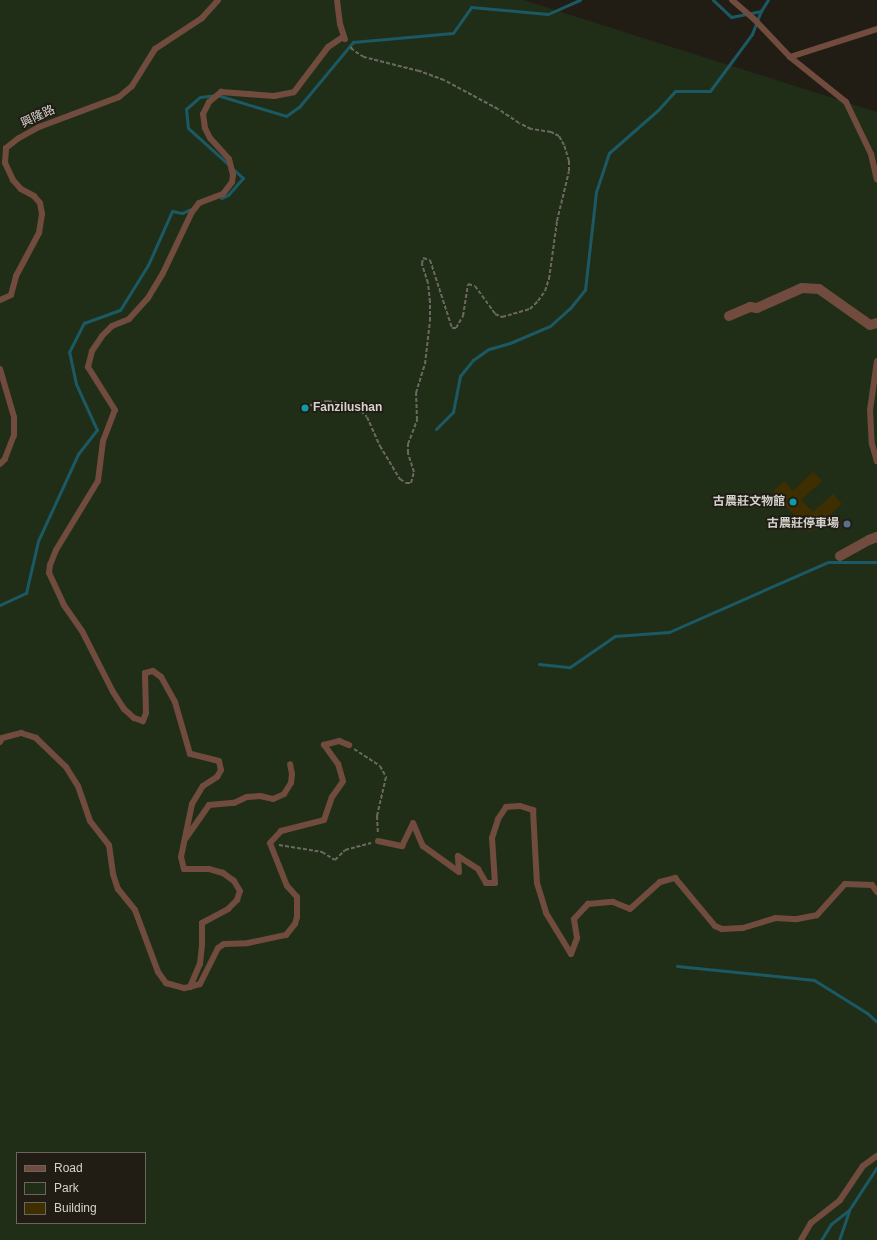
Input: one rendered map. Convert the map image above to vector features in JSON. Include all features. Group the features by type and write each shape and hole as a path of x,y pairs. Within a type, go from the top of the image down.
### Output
{"street":[{"path":"729,316 750,307 757,308 802,288 819,289 870,325 877,323"},
{"path":"840,556 869,540 877,538"}],"lane":[{"name":"興隆路","path":"0,300 11,295 16,276 39,233 42,214 40,203 34,196 21,189 13,180 5,163 6,148 19,138 39,127 119,97 132,86 155,49 202,18 218,0"},
{"path":"190,987 200,964 202,923 228,908 237,900 240,891 234,881 223,873 209,869 184,869 181,857 195,798 203,786 217,777 221,770 219,761 190,754 175,702 161,678 153,671 145,673 146,713 143,721 134,718 124,709 113,692 82,631 64,605 49,572 50,565 56,550 98,481 103,441 115,410 88,367 92,351 102,336 112,326 129,319 148,298 163,273 192,212 199,203 223,194 232,182 233,175 229,159 210,138 205,128 203,114 209,102 221,92 274,96 294,92 328,46 344,39 340,24 337,0"},
{"path":"732,0 754,19 790,57 846,102 871,154 877,179"},
{"path":"790,57 877,29"},
{"path":"877,361 870,410 872,444 877,461"},
{"path":"0,369 9,395 14,417 14,436 5,459 0,464"},
{"path":"0,742 2,738 21,733 36,738 66,767 78,786 90,821 109,844 113,874 118,889 135,910 158,972 166,983 184,988 200,984 218,948 224,944 248,943 286,934 295,924 298,917 297,897 287,886 270,844 281,830 324,820 332,797 343,781 338,764 324,745 339,741 349,746"},
{"path":"185,839 209,805 234,803 247,797 260,796 273,799 284,794 291,783 292,774 290,764"},
{"path":"378,841 402,846 413,824 423,846 459,872 458,856 478,869 486,883 495,882 492,838 498,819 506,807 520,806 533,810 537,883 546,913 570,954 577,938 574,919 588,904 613,902 630,909 660,882 674,878 715,926 722,929 743,928 775,918 797,919 817,915 845,884 872,885 877,892"},
{"path":"801,1240 811,1223 840,1200 863,1166 877,1156"}],"path":[{"path":"305,408 318,402 328,401 351,406 361,411 367,417 380,446 400,479 406,484 410,483 414,472 408,453 408,444 417,420 416,394 425,364 430,321 429,289 422,264 423,258 430,260 452,328 456,328 463,316 468,284 475,286 495,314 502,317 530,309 545,291 549,278 558,221 569,171 569,161 564,145 559,136 552,132 531,128 519,123 498,109 444,80 419,71 364,57 353,50"},
{"path":"270,844 322,852 335,860 345,850 378,841 377,816 386,777 380,766 349,746"}],"green space":[{"path":"0,0 523,0 877,112 877,1240 0,1240"}],"building":[{"name":"古農莊文物館","path":"813,472 822,481 801,500 813,512 833,494 842,504 810,532 773,492 784,481 793,491"}],"waterway":[{"path":"229,165 188,128 186,109 200,97 217,95 286,116 299,107 353,42 453,33 471,7 548,14 580,0"},
{"path":"713,0 731,17 761,11 768,0"},
{"path":"436,429 453,412 460,376 473,360 489,349 510,343 550,326 571,307 585,290 596,192 609,153 658,110 675,91 710,91 752,34 761,11"},
{"path":"221,198 228,195 243,178 233,169"},
{"path":"0,605 26,593 38,541 78,454 97,430 76,384 69,352 84,323 120,310 148,265 172,211 182,213 194,208"},
{"path":"539,664 570,667 615,636 669,632 828,562 877,562"},
{"path":"677,966 814,980 867,1013 877,1022"},
{"path":"821,1240 831,1224 849,1210 877,1167"},
{"path":"839,1240 849,1211"}],"place":[{"name":"Fanzilushan","path":"305,408"},
{"name":"古農莊文物館","path":"793,502"},
{"name":"古農莊停車場","path":"847,524"}]}
